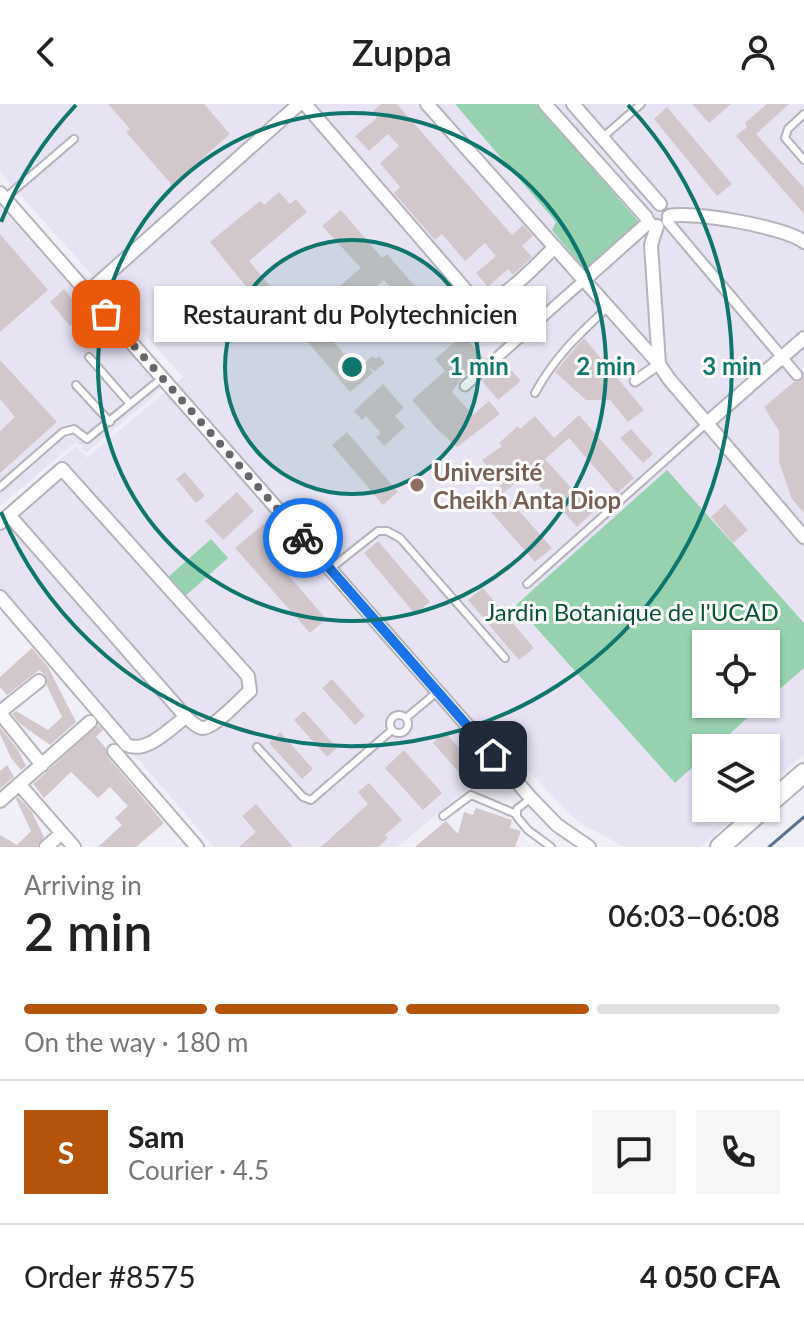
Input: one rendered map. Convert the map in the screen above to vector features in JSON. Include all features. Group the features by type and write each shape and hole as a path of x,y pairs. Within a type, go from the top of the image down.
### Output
{"main road":[{"path":"780,794 804,773"},
{"path":"720,847 748,822"}],"street":[{"path":"87,293 299,104"},
{"path":"305,104 475,301 482,304 500,297 555,247"},
{"path":"427,104 659,364 706,424 804,537"},
{"path":"545,104 658,220 797,375"},
{"path":"465,386 667,209 573,104"},
{"path":"2,196 531,798 557,825 589,847"},
{"path":"658,220 649,207 660,204"},
{"path":"658,220 692,213 789,234 804,242"},
{"path":"658,220 651,245 659,364"},
{"path":"706,424 804,338"},
{"path":"635,381 659,364"},
{"path":"62,469 248,676 250,691 214,723 206,728 199,727 186,717 4,519 62,469"},
{"path":"1,600 127,745 135,749 144,747 186,717"},
{"path":"39,681 0,712 42,765"},
{"path":"0,801 90,722"},
{"path":"114,751 197,847"},
{"path":"19,784 74,847"},
{"path":"46,847 62,833"}],"lane":[{"path":"603,137 641,104"},
{"path":"804,114 785,134 804,160"},
{"path":"2,196 74,139"},
{"path":"395,328 431,332 447,330 462,323 482,304"},
{"path":"535,393 550,366 570,342 608,307"},
{"path":"89,357 130,404"},
{"path":"0,487 63,432 74,429 87,439 162,378"},
{"path":"76,385 110,422"},
{"path":"527,584 706,424"},
{"path":"330,569 378,531 387,531 400,538 505,658"},
{"path":"406,718 437,692"},
{"path":"392,717 406,718 406,730 396,733 392,730 389,721 392,717"},
{"path":"257,747 303,797 311,800 392,730"},
{"path":"443,816 471,795 516,814 528,830 551,847"},
{"path":"516,814 517,809 531,798"}],"shaded area":[{"name":"Université Cheikh Anta Diop","path":"0,104 804,104 804,754 780,775 780,734 692,734 692,822 729,822 701,847 625,847 578,822 511,753 397,847 214,847 0,599 0,512 76,446 87,458 183,377 0,172"},
{"path":"0,207 162,389 86,453 76,442 0,506"}],"green space":[{"path":"455,104 536,104 639,222 585,270 552,230 556,222"},
{"name":"Jardin Botanique de l'UCAD","path":"667,470 804,623 804,668 780,689 780,630 692,630 692,718 747,718 730,734 692,734 692,768 675,783 516,605"},
{"path":"211,539 228,558 183,598 166,579"}],"building":[{"path":"108,104 204,104 230,134 172,185 126,132 130,129"},
{"path":"381,104 397,104 512,235 523,225 533,236 522,246 532,257 513,275 508,269 488,287 476,273 496,256 485,243 465,261 442,234 435,240 394,193 400,187 380,163 399,146 388,134 369,151 355,136 377,118 372,112"},
{"path":"692,104 731,104 709,123"},
{"path":"767,104 789,104 756,134 804,188 804,214 736,136 747,127 745,123"},
{"path":"667,107 732,184 717,196 654,119"},
{"path":"279,192 290,204 296,199 307,212 249,261 276,293 261,305 210,242 260,201 264,205"},
{"path":"341,210 382,258 387,254 425,298 414,315 384,280 352,307 336,289 361,268 322,226"},
{"path":"0,234 48,290 0,332"},
{"path":"64,289 101,334 91,343 74,323 70,326 50,302"},
{"path":"289,289 357,369 373,356 375,359 379,356 385,363 375,371 369,368 373,373 350,392 274,302"},
{"path":"463,335 484,359 460,380 452,392 473,415 489,401 500,414 457,447 412,400 445,371 435,359"},
{"path":"584,338 644,410 628,422 610,400 586,400 555,372"},
{"path":"0,360 57,422 0,473 0,431 15,417 0,399"},
{"path":"504,362 521,381 498,400 482,381"},
{"path":"804,377 804,513 792,499 779,462 779,431 764,407"},
{"path":"383,384 404,408 395,416 405,427 384,446 376,437 381,433 366,416 362,420 354,411"},
{"path":"579,415 634,478 617,493 569,438 545,459 593,512 577,527 528,473 503,493 552,548 535,562 482,502 502,484 482,460 502,446 499,443 518,426 520,429 535,416 554,438"},
{"path":"631,429 653,454 643,463 620,438"},
{"path":"347,432 398,492 383,505 332,445"},
{"path":"185,472 205,496 196,503 176,479"},
{"path":"237,492 254,511 223,540 205,521"},
{"path":"725,504 748,530 733,543 711,517"},
{"path":"264,524 284,548 273,557 326,619 310,633 235,548"},
{"path":"378,541 430,602 415,614 364,553"},
{"path":"483,588 534,648 519,660 468,600"},
{"path":"32,648 48,667 76,722 50,745 19,723 12,714 16,711 48,730 62,717 45,675 39,670 7,695 0,687 0,677"},
{"path":"332,679 365,716 355,725 322,688"},
{"path":"304,711 337,748 327,757 294,720"},
{"path":"98,725 103,730 96,737 106,748 107,756 164,823 136,847 98,847 122,825 115,818 128,806 110,787 98,798 71,772 44,798 33,784"},
{"path":"0,727 26,766 21,770 11,758"},
{"path":"280,732 313,769 302,779 269,743"},
{"path":"445,732 477,769 465,779 433,743"},
{"path":"404,750 442,793 423,810 385,768"},
{"path":"7,765 14,777 0,789 0,771"},
{"path":"369,783 402,820 385,835 388,838 378,847 321,847 368,804 358,792"},
{"path":"18,797 32,812 44,837 37,847 0,847 0,835 17,845 31,831 16,799"},
{"path":"256,804 293,847 239,847 256,832 242,816"},
{"path":"476,808 512,820 510,828 521,831 515,847 415,847 446,821 458,834 464,812 473,815"}],"waterway":[{"path":"769,847 804,817"}],"way so far":[{"path":"106,314 303,538"}],"place":[{"name":"Restaurant du Polytechnicien","path":"106,314"},
{"name":"Université Cheikh Anta Diop","path":"417,485"}],"route":[{"path":"303,538 493,755"}]}
